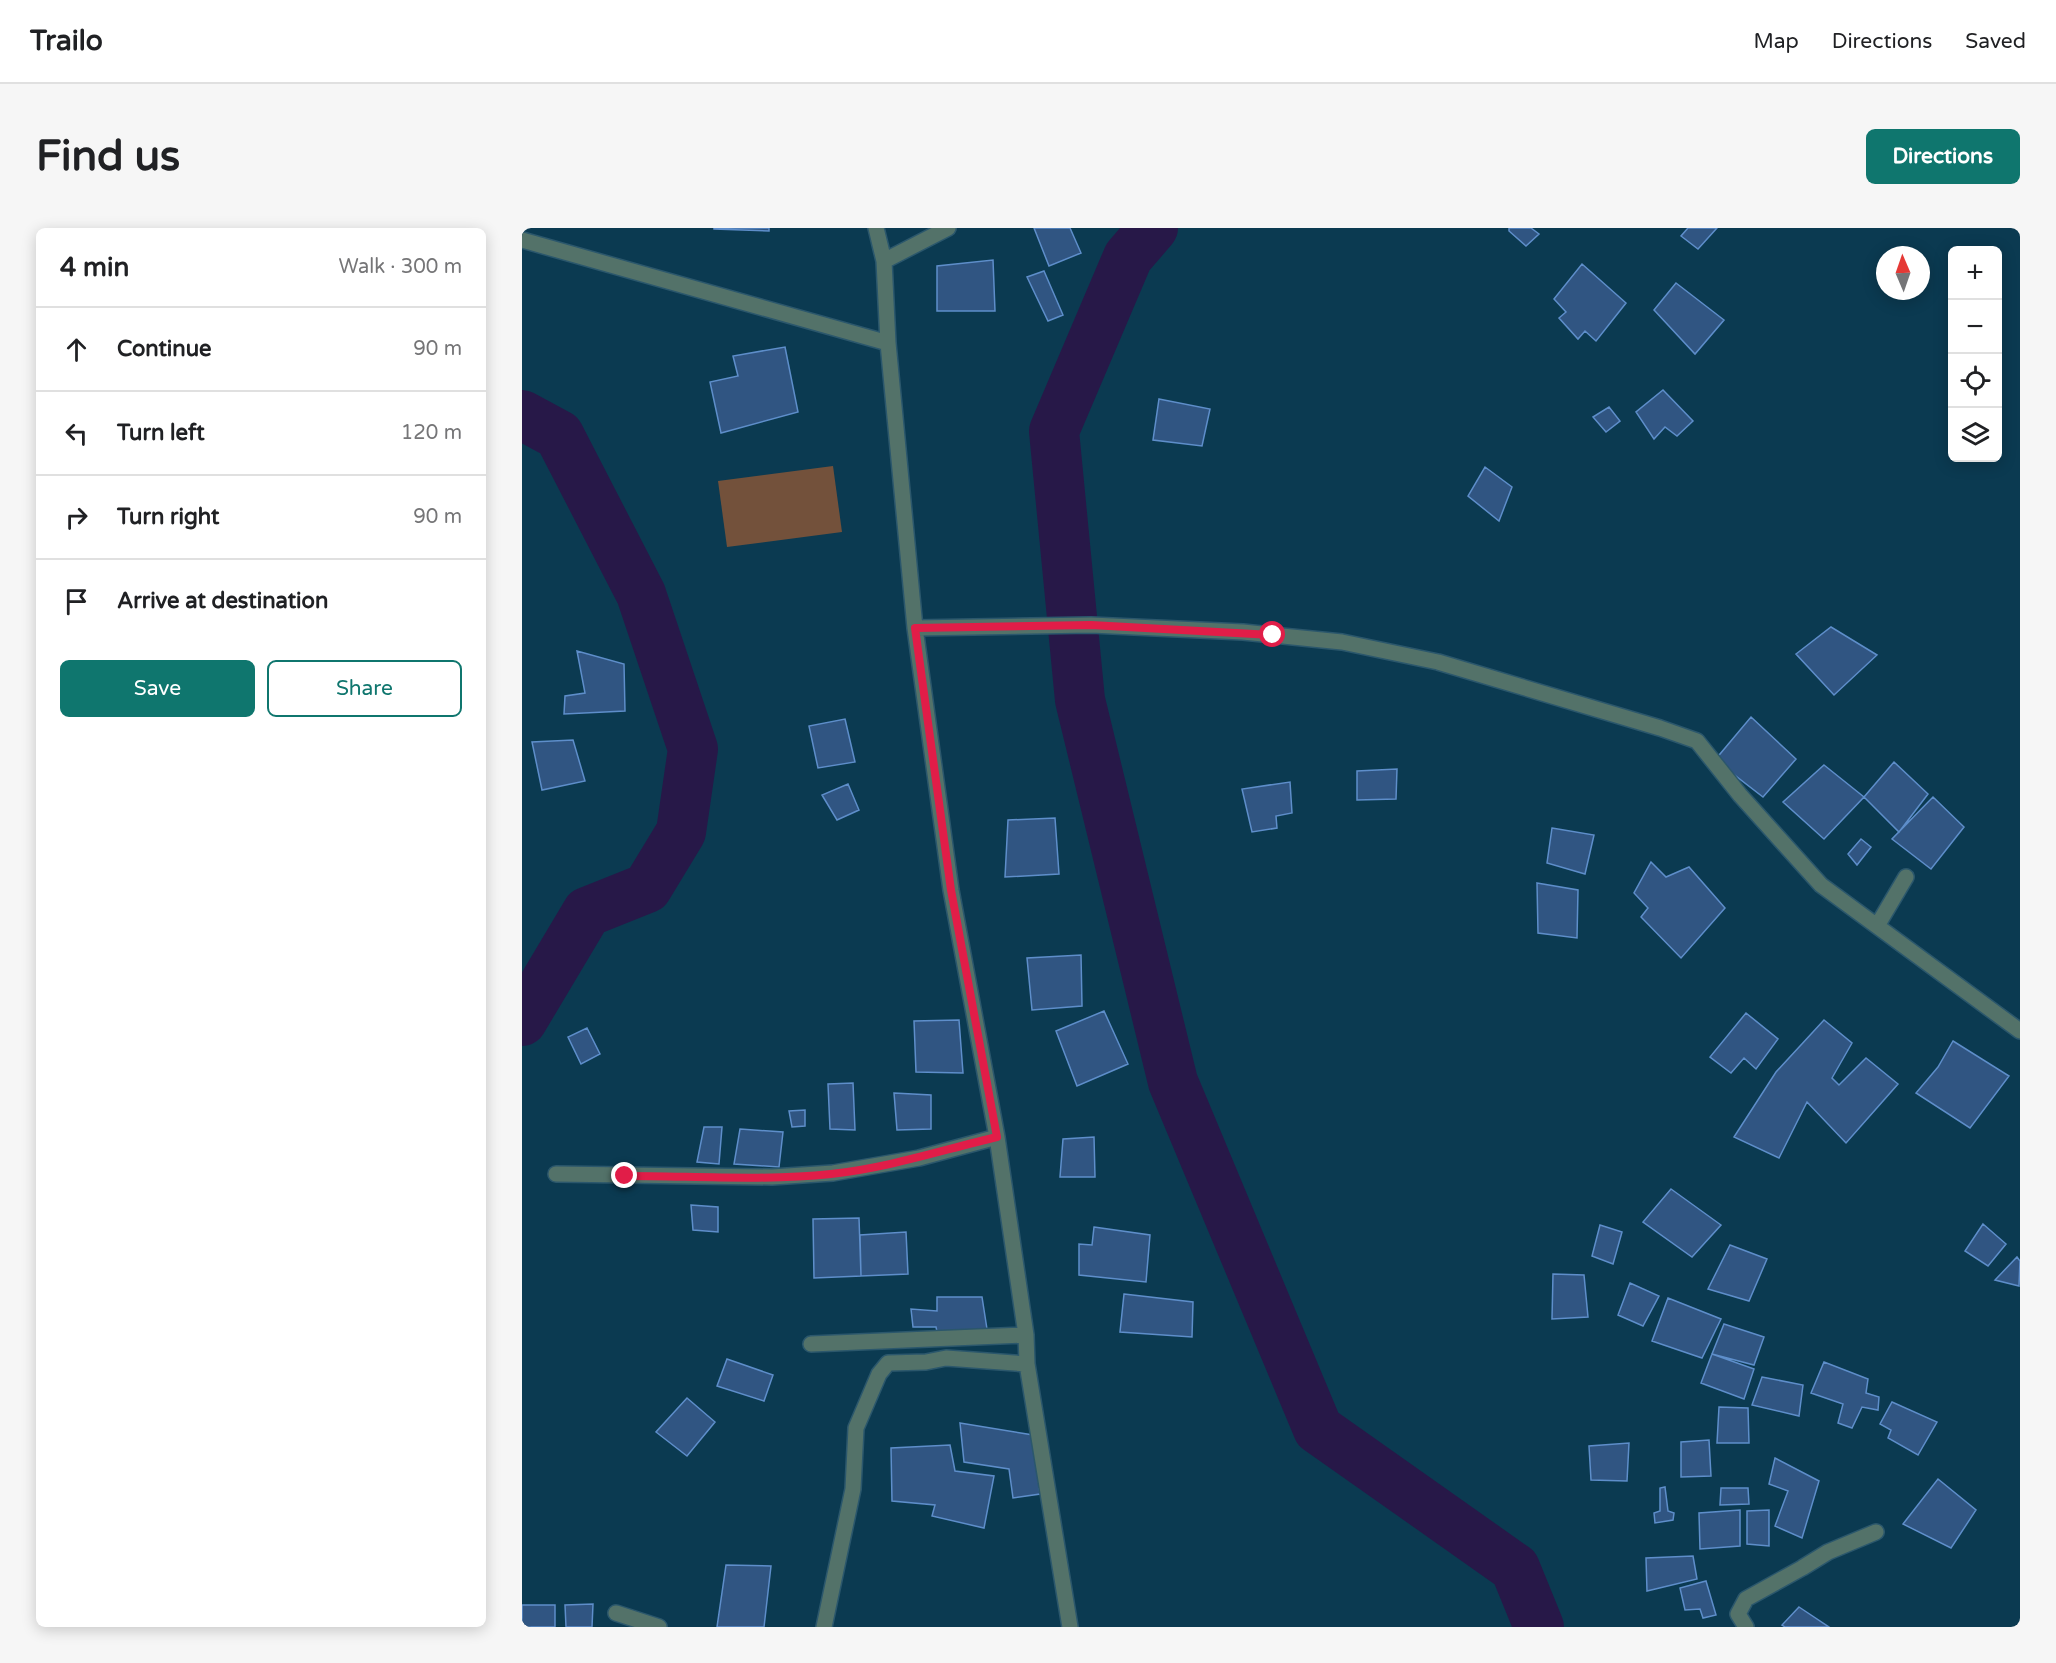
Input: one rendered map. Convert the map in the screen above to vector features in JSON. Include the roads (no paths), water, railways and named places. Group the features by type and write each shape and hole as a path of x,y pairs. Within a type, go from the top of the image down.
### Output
{"street":[{"path":"876,228 884,261 888,343 915,628 951,890 997,1137 1026,1335 1027,1364 1070,1627"},
{"path":"884,261 948,228"},
{"path":"522,240 888,343"},
{"path":"915,628 1091,625 1243,632 1342,642 1438,662 1697,741 1740,795 1821,885 2020,1031"},
{"path":"1877,926 1906,877"},
{"path":"556,1174 762,1177 833,1173 919,1158 997,1137"},
{"path":"811,1344 1026,1335"},
{"path":"824,1627 853,1490 856,1428 879,1374 888,1363 926,1362 946,1358 1027,1364"},
{"path":"1746,1627 1738,1614 1746,1599 1828,1552 1876,1532"},
{"path":"616,1612 659,1627"}],"waterway":[{"path":"1153,228 1128,257 1054,431 1080,700 1173,1082 1318,1429 1515,1568 1539,1627"},
{"path":"522,415 559,435 641,594 693,749 681,832 647,888 587,912 522,1021"}]}
